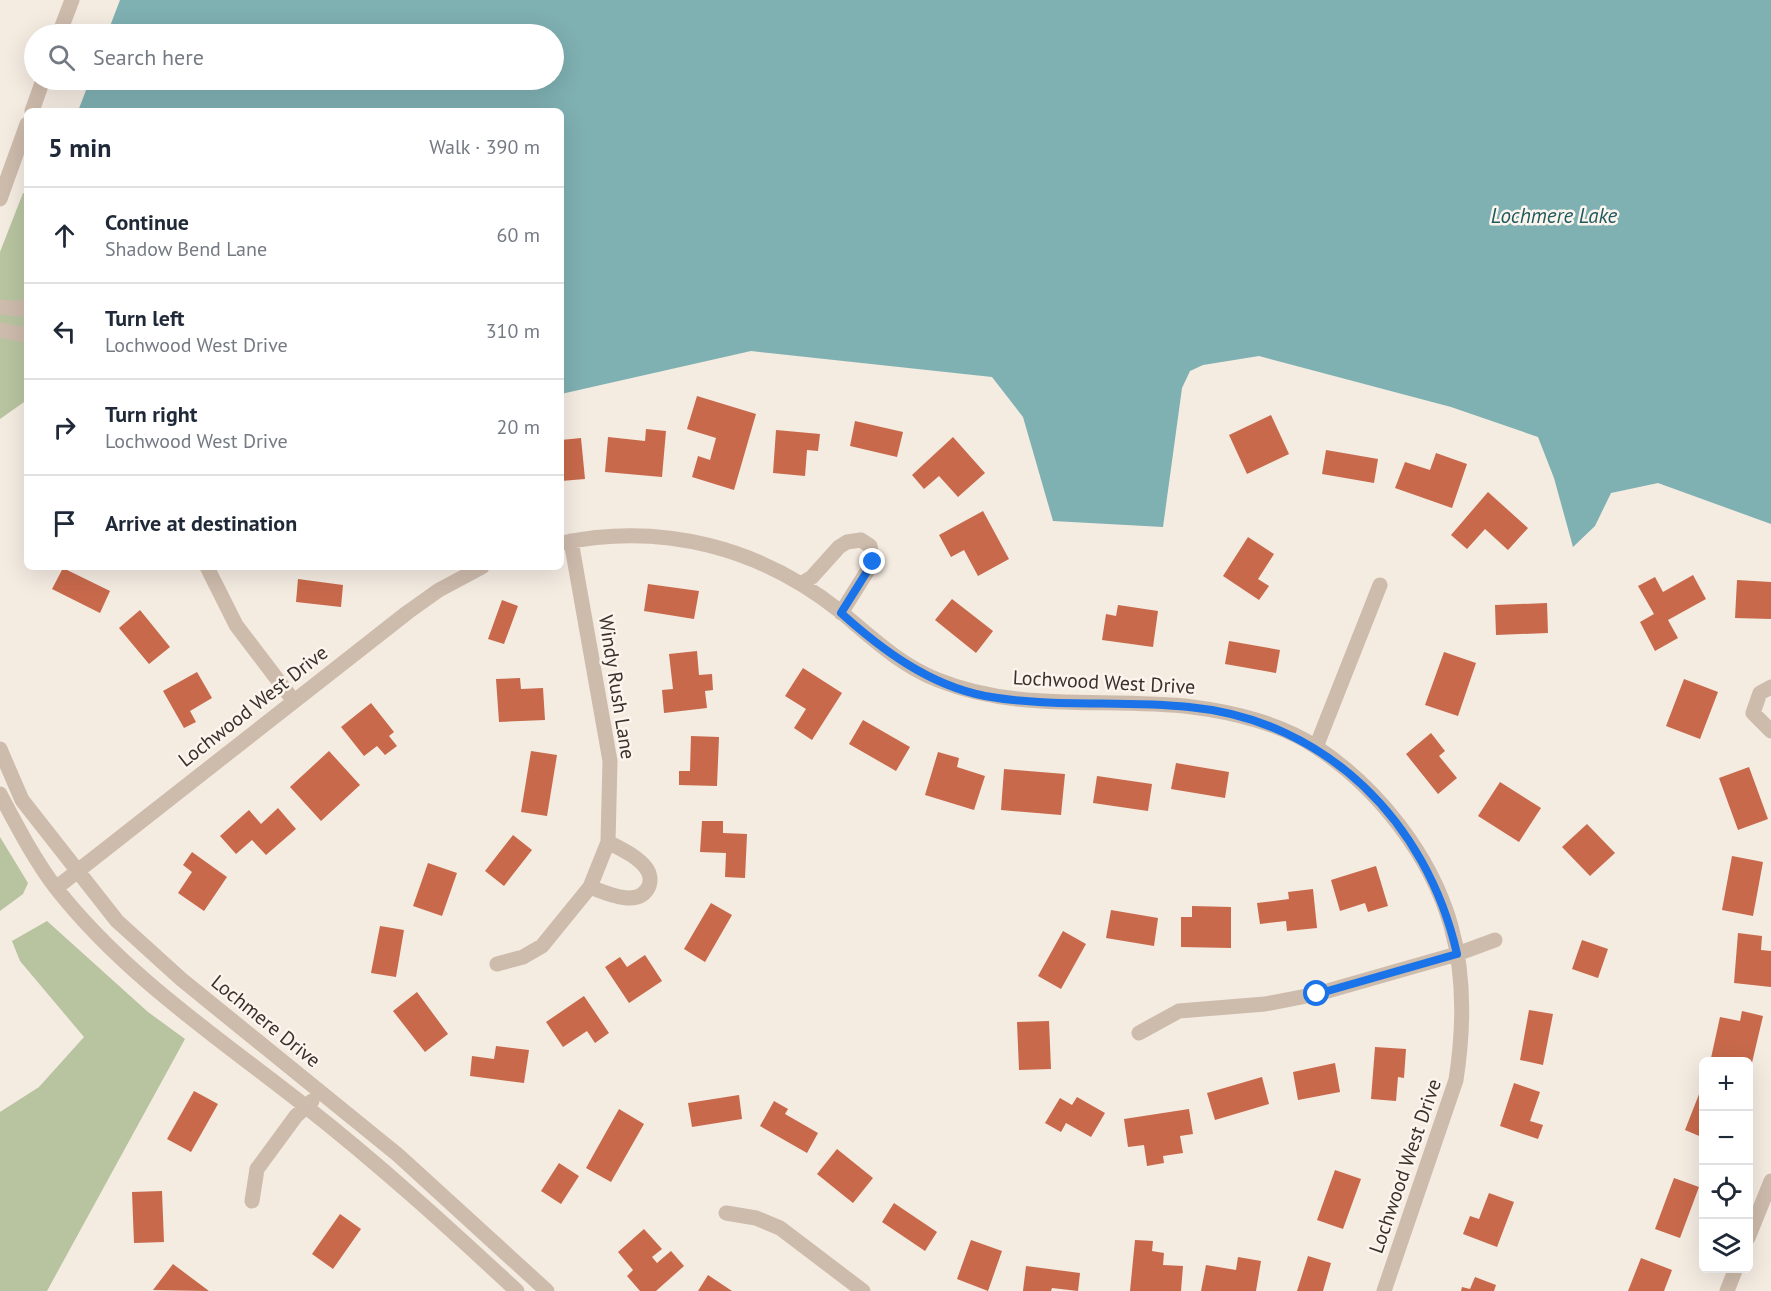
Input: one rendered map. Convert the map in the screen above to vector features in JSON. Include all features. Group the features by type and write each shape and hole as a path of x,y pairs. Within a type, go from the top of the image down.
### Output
{"street":[{"path":"63,24 72,0"},
{"path":"33,108 39,90"},
{"path":"0,199 24,132"},
{"path":"0,307 20,309 24,307"},
{"path":"0,330 24,334"},
{"name":"Lochwood West Drive","path":"566,542 632,534 698,541 749,557 801,584 841,613 889,654 936,680 983,695 1028,700 1151,704 1213,710 1270,727 1316,747 1374,797 1401,828 1442,902 1457,954 1463,1019 1456,1080 1384,1291"},
{"path":"801,584 847,542 861,540 870,546 873,562 841,613"},
{"name":"Windy Rush Lane","path":"497,964 523,957 542,946 590,887 608,842 610,761 566,542"},
{"path":"208,570 236,625 293,700"},
{"name":"Lochwood West Drive","path":"56,888 293,700 431,595 477,570"},
{"path":"1316,747 1380,585"},
{"path":"1771,687 1760,693 1753,713 1771,730"},
{"name":"Lochmere Drive","path":"0,749 22,800 117,921 181,979 398,1155 547,1291"},
{"path":"0,794 22,835 56,888 123,960 166,998 306,1107 423,1204 517,1291"},
{"path":"590,887 612,896 626,897 643,894 649,887 649,873 645,866 608,842"},
{"path":"1139,1033 1179,1011 1291,1000 1345,987 1457,954 1495,940"},
{"path":"252,1201 257,1169 296,1116 321,1092"},
{"path":"1753,1228 1771,1181"},
{"path":"726,1213 756,1218 780,1228 863,1291"},
{"path":"1727,1291 1734,1273"}],"green space":[{"path":"24,193 24,402 0,419 0,252"},
{"path":"0,837 28,883 23,894 0,911"},
{"path":"47,921 148,1012 185,1039 47,1291 0,1291 0,1112 39,1087 84,1037 20,961 12,941"}],"water":[{"name":"Lochmere Lake","path":"120,0 1771,0 1771,524 1658,483 1611,493 1595,526 1573,547 1554,478 1538,437 1451,407 1259,356 1203,365 1190,371 1182,388 1163,527 1053,521 1023,417 992,377 751,351 564,393 564,108 79,108 86,90 564,90 564,24 111,24"}],"building":[{"path":"697,396 756,414 734,490 692,477 698,456 710,460 716,438 687,429"},
{"path":"1271,415 1289,454 1247,474 1229,435"},
{"path":"855,421 903,432 897,457 850,446"},
{"path":"646,429 666,431 662,477 605,472 608,437 645,441"},
{"path":"776,430 820,434 818,451 807,450 805,476 773,473"},
{"path":"953,437 985,473 958,497 939,476 924,489 912,475"},
{"path":"581,438 585,479 564,481 564,440"},
{"path":"1326,450 1378,459 1374,483 1322,474"},
{"path":"1436,453 1467,464 1452,508 1395,488 1405,462 1430,470"},
{"path":"1488,492 1528,528 1508,550 1485,529 1467,549 1451,535"},
{"path":"983,511 1009,559 978,576 964,550 951,557 939,535"},
{"path":"1248,537 1274,554 1258,579 1269,586 1259,600 1223,576"},
{"path":"62,570 67,570 110,591 100,613 52,589"},
{"path":"1693,575 1706,599 1668,620 1678,638 1655,651 1640,622 1654,614 1638,586 1655,577 1663,592"},
{"path":"298,579 343,585 341,607 296,602"},
{"path":"1737,580 1771,582 1771,619 1735,618"},
{"path":"648,584 699,591 694,619 644,611"},
{"path":"952,599 993,631 976,653 935,620"},
{"path":"502,600 518,606 504,644 488,639"},
{"path":"1547,603 1548,633 1496,635 1495,605"},
{"path":"1118,605 1158,611 1153,647 1102,640 1106,614 1116,616"},
{"path":"140,610 170,647 149,664 119,628"},
{"path":"1229,641 1280,650 1276,673 1225,664"},
{"path":"697,651 699,675 712,674 713,690 705,691 707,708 664,713 662,690 673,689 669,654"},
{"path":"1444,652 1476,663 1458,716 1425,705"},
{"path":"803,668 842,693 812,740 794,728 806,709 785,696"},
{"path":"197,672 212,698 190,711 196,722 184,728 163,691"},
{"path":"520,678 521,689 543,688 545,720 499,722 496,679"},
{"path":"1684,679 1718,692 1700,739 1666,726"},
{"path":"371,703 394,732 389,736 397,746 385,755 377,746 364,756 341,727"},
{"path":"863,720 910,747 896,771 849,744"},
{"path":"1431,733 1445,751 1439,756 1457,778 1438,794 1406,754"},
{"path":"691,736 719,737 717,786 679,785 679,771 690,771"},
{"path":"329,751 360,785 321,821 290,787"},
{"path":"531,751 557,755 547,816 521,812"},
{"path":"938,752 959,758 957,767 985,776 974,810 925,795"},
{"path":"1176,763 1229,772 1225,798 1171,789"},
{"path":"1749,767 1768,819 1738,830 1719,778"},
{"path":"1004,769 1065,774 1061,815 1001,810"},
{"path":"1097,776 1152,784 1148,811 1093,803"},
{"path":"1500,782 1541,808 1519,842 1478,816"},
{"path":"278,808 296,829 266,855 252,840 236,854 220,836 249,810 261,824"},
{"path":"702,821 723,821 723,833 747,834 745,878 725,877 726,853 700,852"},
{"path":"1587,824 1615,853 1590,876 1562,847"},
{"path":"513,835 532,850 504,886 485,871"},
{"path":"192,852 227,877 204,911 178,893 192,872 183,865"},
{"path":"1732,856 1763,862 1753,916 1722,910"},
{"path":"428,863 457,873 442,916 413,906"},
{"path":"1376,866 1388,906 1368,912 1365,903 1340,911 1331,880"},
{"path":"1313,889 1317,928 1287,931 1286,921 1260,924 1257,903 1289,899 1288,892"},
{"path":"711,903 732,915 705,962 684,949"},
{"path":"1192,906 1231,907 1231,948 1181,947 1181,917 1192,917"},
{"path":"1111,910 1158,918 1154,946 1106,938"},
{"path":"380,926 404,930 396,977 371,973"},
{"path":"1063,931 1086,944 1061,989 1038,976"},
{"path":"1738,933 1762,936 1761,950 1771,951 1771,987 1734,983"},
{"path":"1582,940 1608,949 1598,978 1572,969"},
{"path":"645,955 662,981 629,1003 605,967 620,957 627,967"},
{"path":"417,992 448,1034 425,1052 393,1011"},
{"path":"584,996 609,1033 595,1043 587,1031 563,1047 546,1022"},
{"path":"1529,1010 1553,1014 1543,1065 1520,1060"},
{"path":"1742,1011 1763,1016 1753,1058 1711,1057 1720,1017 1740,1021"},
{"path":"1049,1021 1051,1069 1019,1070 1017,1022"},
{"path":"496,1046 529,1050 524,1083 470,1076 472,1056 494,1059"},
{"path":"1375,1047 1406,1049 1404,1078 1398,1077 1396,1101 1371,1099"},
{"path":"1335,1063 1340,1092 1298,1100 1293,1072"},
{"path":"1262,1077 1269,1104 1215,1120 1207,1093"},
{"path":"1514,1083 1540,1092 1530,1121 1543,1125 1538,1139 1500,1126"},
{"path":"194,1091 218,1104 191,1152 167,1139"},
{"path":"1699,1094 1699,1136 1685,1130"},
{"path":"739,1095 742,1119 692,1127 688,1103"},
{"path":"1077,1097 1105,1113 1091,1137 1066,1123 1061,1132 1045,1123 1060,1098 1072,1105"},
{"path":"774,1101 788,1109 785,1114 818,1133 807,1153 760,1126"},
{"path":"619,1109 644,1124 611,1182 586,1168"},
{"path":"1189,1109 1193,1134 1180,1136 1183,1153 1163,1156 1164,1163 1147,1166 1144,1145 1128,1147 1124,1119"},
{"path":"837,1149 873,1178 853,1203 817,1174"},
{"path":"559,1163 579,1176 561,1204 541,1191"},
{"path":"1335,1170 1361,1179 1343,1229 1317,1220"},
{"path":"1674,1178 1699,1187 1680,1238 1655,1229"},
{"path":"162,1191 164,1242 134,1243 132,1192"},
{"path":"1489,1193 1514,1202 1497,1247 1463,1234 1470,1216 1479,1219"},
{"path":"894,1203 937,1232 925,1251 882,1222"},
{"path":"340,1214 361,1229 333,1269 312,1254"},
{"path":"644,1229 662,1249 652,1257 657,1263 671,1251 684,1266 656,1291 640,1291 627,1276 633,1270 618,1252"},
{"path":"971,1240 1002,1251 988,1291 957,1279"},
{"path":"1135,1240 1153,1241 1152,1251 1164,1253 1163,1265 1183,1266 1181,1291 1130,1291"},
{"path":"1308,1256 1331,1263 1323,1291 1297,1291"},
{"path":"1238,1257 1261,1261 1256,1291 1201,1291 1206,1265 1236,1270"},
{"path":"1641,1258 1672,1270 1664,1291 1628,1291"},
{"path":"173,1264 209,1291 153,1290"},
{"path":"1026,1266 1080,1273 1078,1291 1052,1288 1051,1291 1023,1291"},
{"path":"708,1275 732,1291 698,1291"},
{"path":"1475,1277 1496,1285 1494,1291 1461,1291 1462,1287 1470,1289"}],"route":[{"path":"873,562 841,613 889,654 936,680 983,695 1016,699 1151,704 1191,707 1233,714 1294,736 1316,747 1374,797 1401,828 1430,876 1450,924 1457,954 1317,994"}]}
